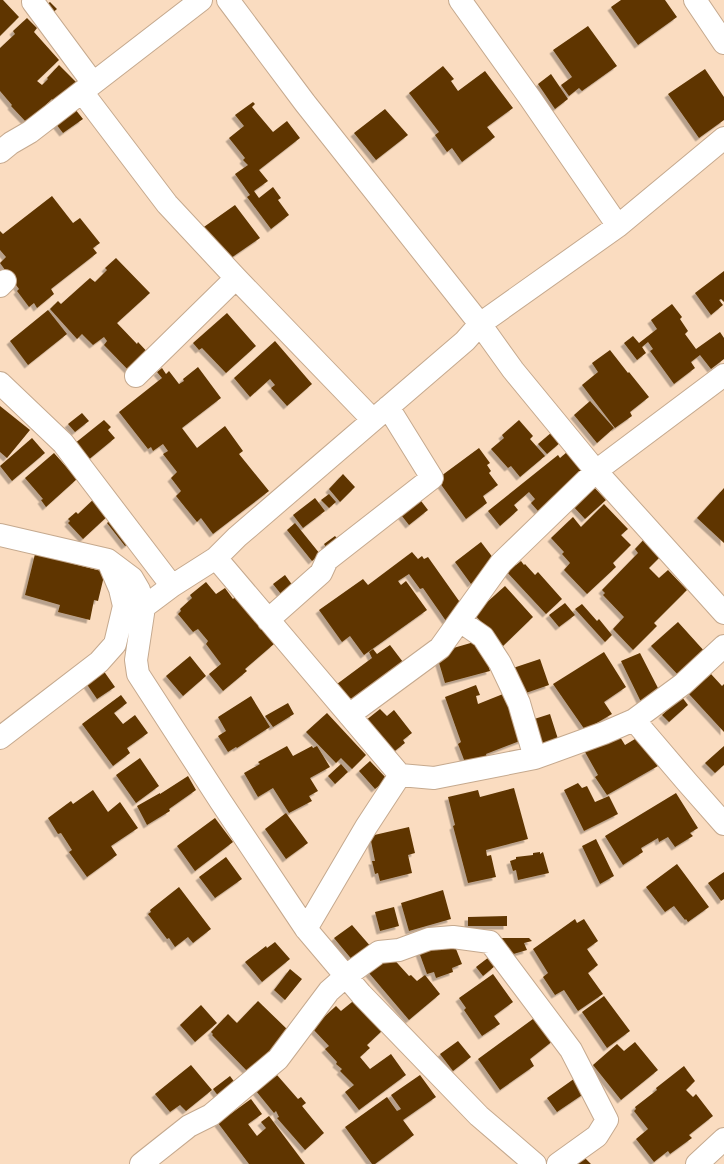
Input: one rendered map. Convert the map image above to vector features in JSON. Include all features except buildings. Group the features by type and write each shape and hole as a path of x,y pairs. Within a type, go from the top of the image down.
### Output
{"street":[{"path":"4,142 30,132 201,0"},
{"path":"228,0 305,103 480,324 513,370 596,471 724,613"},
{"path":"460,0 530,98 618,226"},
{"path":"694,0 724,43"},
{"path":"33,2 88,88 167,204 236,278 381,413 432,478 327,560 321,573 268,620"},
{"path":"144,607 172,586 216,558 237,537 465,341 480,324 618,226 724,138"},
{"path":"136,376 236,278"},
{"path":"349,715 440,648 501,563 596,471 724,375"},
{"path":"0,383 63,443 172,586"},
{"path":"0,535 108,560 132,578 139,590 144,607 136,660 138,674 220,802 306,929 360,994 479,1116 535,1164"},
{"path":"216,558 400,775 434,778 535,758 604,733 634,720 683,684 724,646"},
{"path":"0,738 99,662 115,644 124,606 120,589 108,560"},
{"path":"460,621 483,636 500,663 519,703 535,758"},
{"path":"634,720 724,824"},
{"path":"306,929 366,827 400,775"},
{"path":"141,1164 189,1126 211,1115 278,1059 329,991 346,976 379,952 399,950 429,939 453,937 490,942 571,1050 607,1120 597,1136 558,1164"},
{"path":"697,1164 724,1139"}]}
